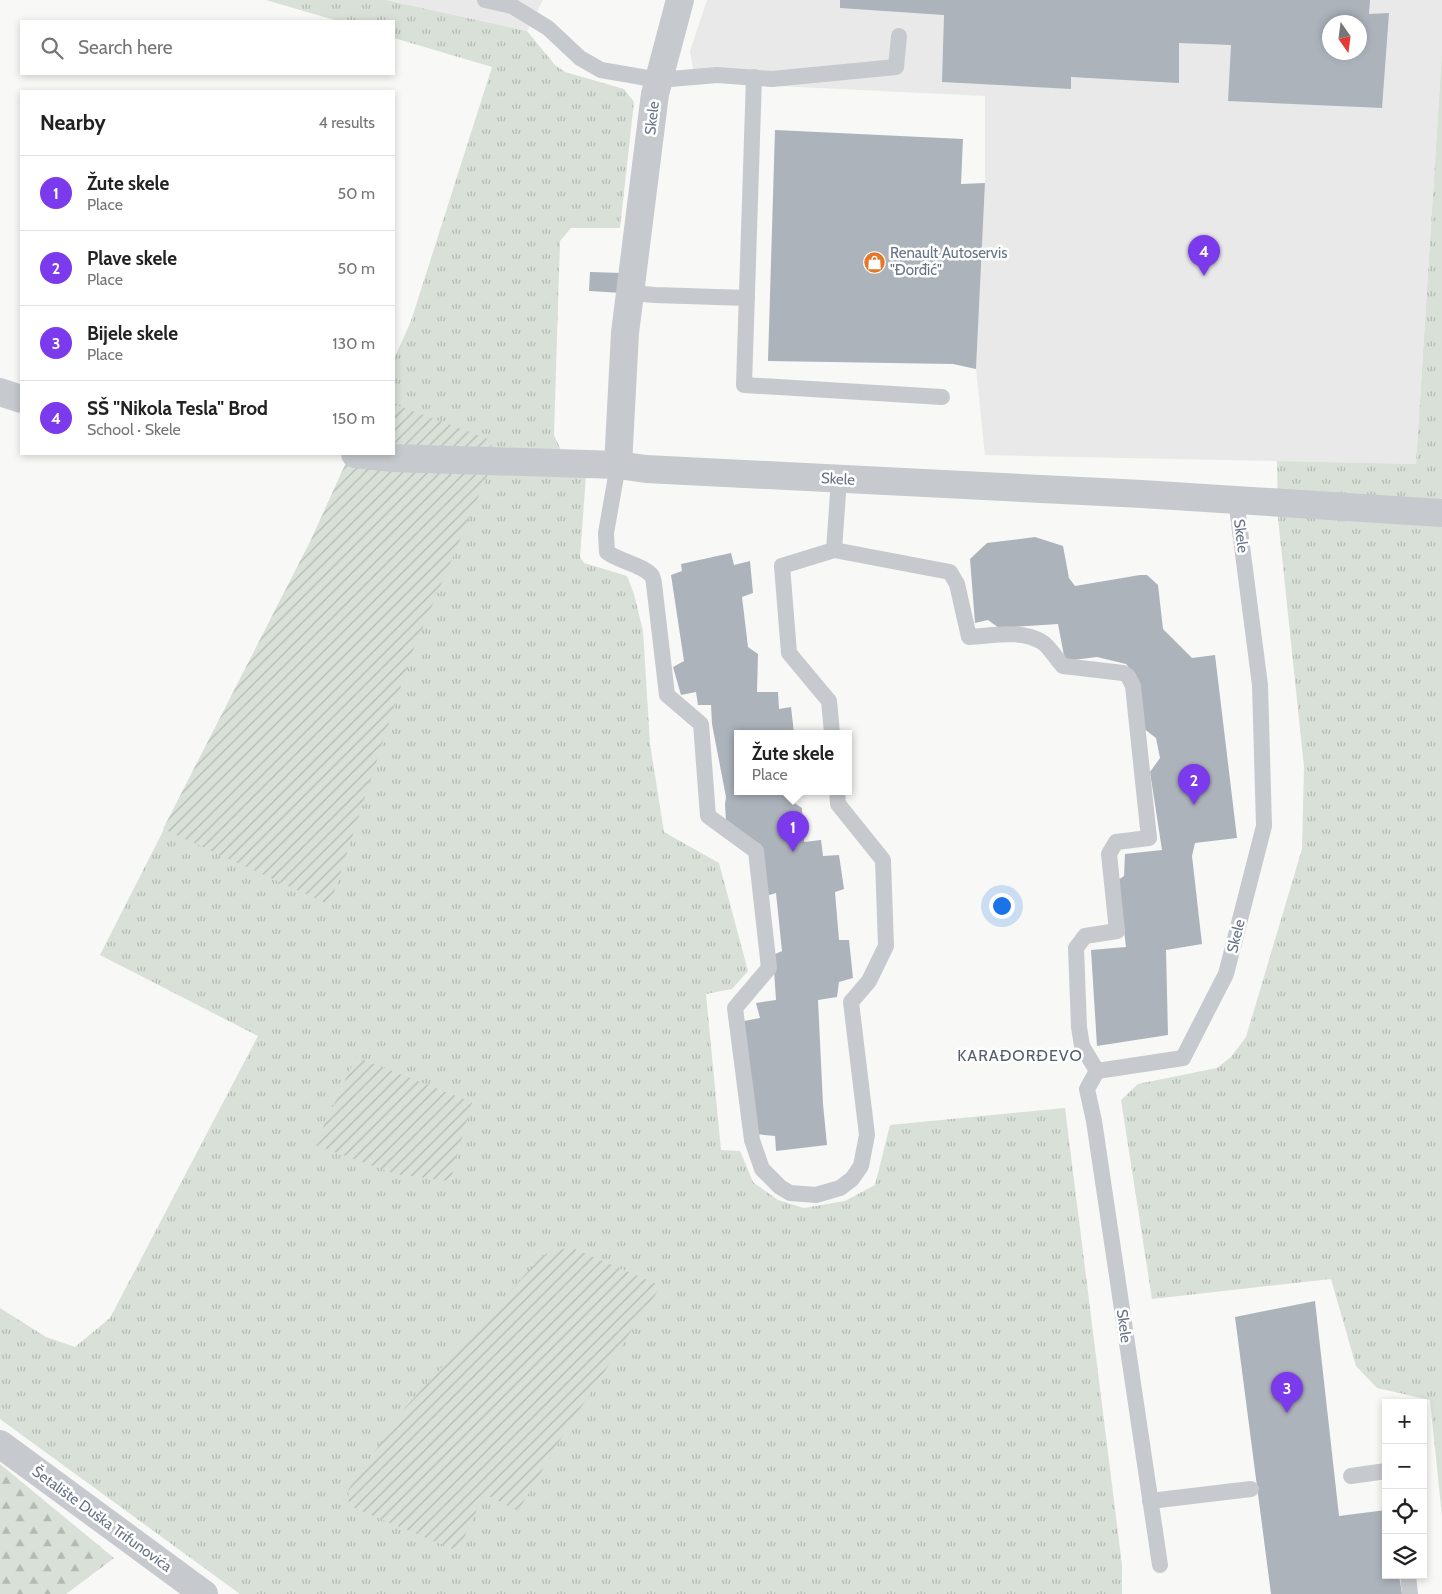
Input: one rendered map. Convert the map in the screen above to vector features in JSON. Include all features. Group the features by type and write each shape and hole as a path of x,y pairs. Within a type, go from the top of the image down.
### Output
{"street":[{"name":"Skele","path":"680,0 655,94 625,333 618,465 646,469 1236,500"},
{"path":"0,392 20,399"},
{"path":"364,455 392,458 618,465"},
{"path":"1236,500 1442,513"},
{"name":"Šetalište Duška Trifunovića","path":"0,1444 204,1594"}],"lane":[{"path":"485,0 512,6 548,28 580,58 601,70 659,80 717,75 772,80 896,67 899,36"},
{"path":"754,78 744,385 942,397"},
{"path":"630,293 747,298"},
{"path":"618,465 606,533 607,552 613,557 652,576 667,695 701,724 708,816 756,850 769,968 735,1008 752,1140 762,1169 780,1187 790,1193 816,1195 840,1188 852,1179 861,1166 867,1135 851,1002 869,981 886,946 883,860 838,804 837,795"},
{"path":"834,550 839,479"},
{"name":"Skele","path":"1160,1565 1095,1130 1087,1089 1097,1072 1182,1058 1226,974 1264,826 1260,685 1236,500"},
{"path":"832,730 829,701 789,653 782,566 834,550 950,572 957,584 969,637 1019,634 1033,637 1044,643 1062,666 1123,673 1130,681 1133,686 1149,838 1116,842 1109,854 1117,932 1085,936 1076,948 1079,1028 1082,1046 1097,1072"},
{"path":"1352,1476 1382,1472"},
{"path":"1150,1502 1251,1489"},
{"path":"1408,1579 1410,1594"}],"shaded area":[{"path":"387,0 543,0 527,31"},
{"path":"707,0 1442,0 1442,52 1416,464 985,455 976,369 985,183 985,96 777,86 693,69 690,51"}],"green space":[{"path":"266,0 386,0 527,31 555,65 565,72 624,89 634,102 620,228 571,228 560,241 554,435 567,463 586,475 580,557 584,563 627,576 634,594 643,631 650,744 664,832 719,863 748,971 732,989 706,994 721,1150 740,1151 753,1182 778,1200 804,1208 845,1201 875,1185 890,1125 1065,1108 1122,1565 1122,1594 240,1594 0,1419 0,1308 46,1337 75,1347 110,1318 258,1036 100,955 311,540 350,455 395,455 395,357 411,321 492,67 395,38 395,20 335,20"},
{"path":"1442,52 1442,1516 1430,1400 1377,1388 1356,1366 1331,1279 1152,1299 1121,1100 1138,1084 1217,1068 1231,1057 1246,1037 1302,849 1304,767 1278,518 1277,461 1416,464"},
{"path":"395,404 491,440 493,462 411,655 330,905 163,829 311,540 350,455 395,455"},
{"path":"356,1057 472,1102 450,1181 395,1174 315,1145"},
{"path":"570,1247 661,1286 566,1430 518,1511 484,1494 458,1551 349,1506 348,1490 405,1408 542,1256"},
{"path":"0,1464 114,1558 66,1594 0,1594"}],"building":[{"path":"840,0 1370,0 1369,14 1389,13 1382,108 1228,101 1231,45 1179,43 1179,83 1071,77 1071,89 942,82 944,15 840,8"},
{"path":"775,130 963,139 961,184 985,183 976,369 953,364 768,361"},
{"path":"590,272 623,273 622,293 589,291"},
{"path":"1035,537 1063,546 1069,578 1075,586 1147,575 1158,585 1163,629 1192,658 1215,655 1237,838 1195,843 1192,856 1202,944 1166,950 1168,1035 1097,1046 1091,950 1126,947 1118,880 1124,876 1125,854 1162,850 1150,772 1160,758 1156,738 1143,728 1137,678 1126,664 1097,657 1065,661 1058,624 999,628 988,620 975,623 970,559 987,543"},
{"path":"731,553 734,565 750,561 753,593 742,597 748,647 758,654 757,692 778,692 779,709 791,707 794,730 734,730 734,795 792,795 793,802 802,808 804,842 821,840 823,856 839,855 844,889 835,892 839,940 849,940 853,978 839,982 837,997 818,1000 827,1145 776,1151 775,1136 756,1134 744,1021 760,1018 756,1003 776,1000 773,955 782,951 776,893 766,896 763,848 726,821 726,797 712,724 711,705 698,705 696,692 681,695 673,667 684,661 671,575 682,571 681,564"},
{"path":"1315,1301 1339,1516 1382,1511 1382,1579 1400,1579 1402,1594 1271,1594 1235,1317"}],"place":[{"name":"Renault Autoservis \"Đorđić\"","path":"874,262"},
{"name":"SŠ \"Nikola Tesla\" Brod","path":"1204,276"},
{"name":"Plave skele","path":"1194,805"},
{"name":"Žute skele","path":"793,852"},
{"name":"Bijele skele","path":"1287,1413"}],"district":[{"name":"KARAĐORĐEVO","path":"1020,1055"}]}
